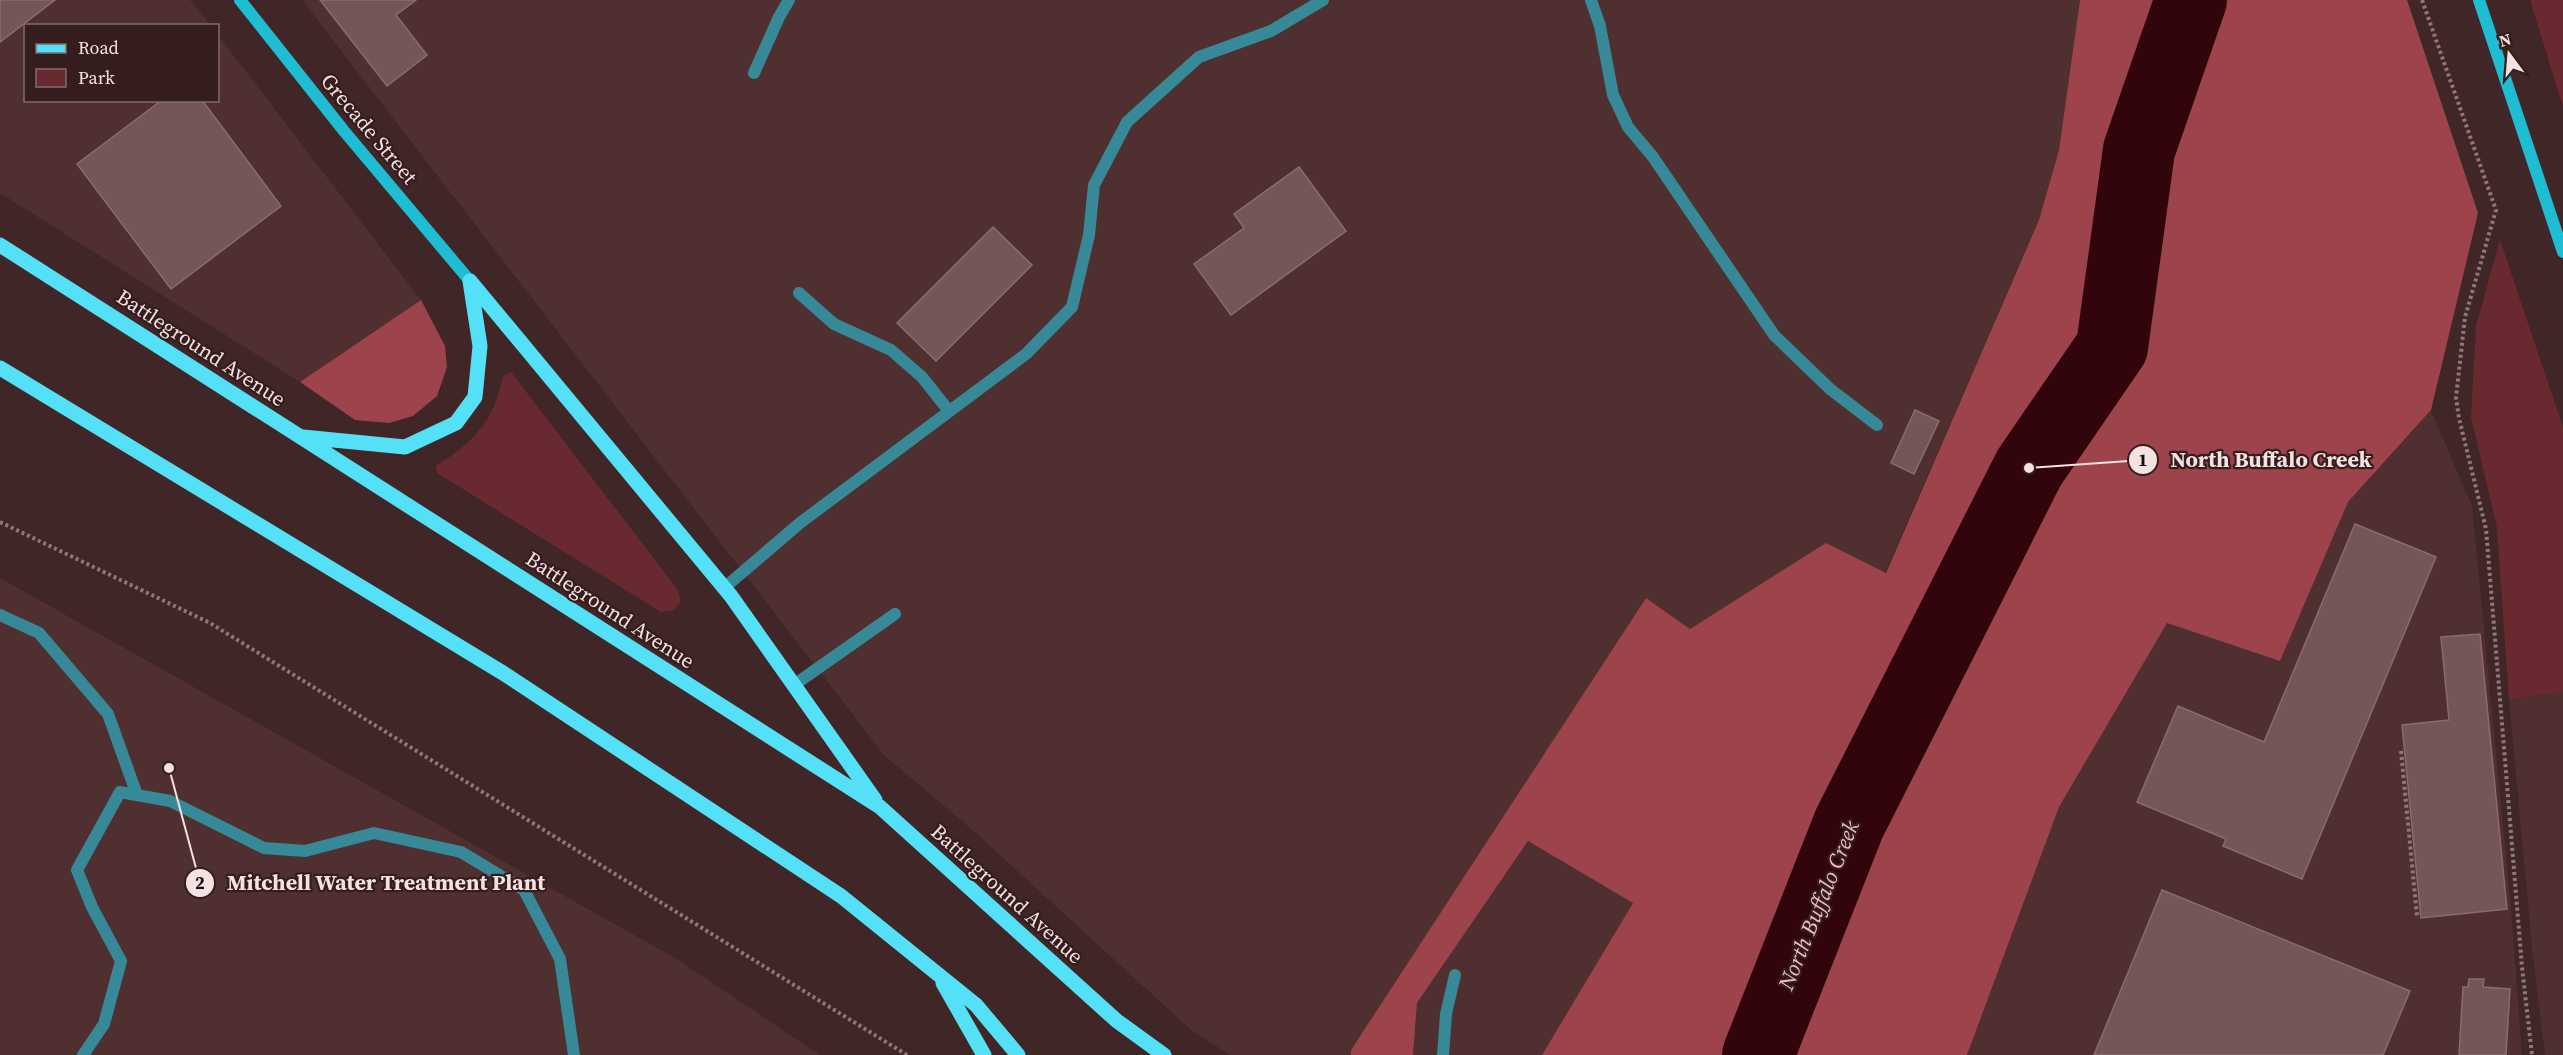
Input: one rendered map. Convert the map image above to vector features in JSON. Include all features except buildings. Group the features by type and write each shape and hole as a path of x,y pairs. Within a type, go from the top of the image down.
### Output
{"main road":[{"name":"Battleground Avenue","path":"0,245 880,807 1117,1021 1164,1055"},
{"path":"300,436 405,447 456,423 476,397 480,345 470,280"},
{"path":"470,280 724,588 880,807"},
{"path":"0,368 503,673 841,896 976,1005 1018,1055"},
{"path":"936,972 984,1055"}],"street":[{"name":"Grecade Street","path":"240,0 344,131 470,280"},
{"path":"2479,0 2563,252"}],"lane":[{"path":"754,73 778,17 789,0"},
{"path":"724,588 800,523 1026,354 1072,307 1089,235 1094,185 1127,122 1199,57 1271,31 1323,0"},
{"path":"1591,0 1600,26 1613,95 1628,127 1653,157 1774,336 1830,389 1877,425"},
{"path":"799,293 834,324 891,350 922,377 949,411"},
{"path":"794,685 895,614"},
{"path":"0,615 39,633 108,714 137,795"},
{"path":"83,1055 104,1024 120,961 76,870 120,792 170,801 264,848 305,851 374,833 461,852 524,890 560,960 574,1055"},
{"path":"1443,1055 1446,1014 1455,975"}],"path":[{"path":"2422,0 2496,210 2465,317 2456,398 2486,529 2532,1055"},
{"path":"0,522 210,623 907,1055"},
{"path":"2401,751 2417,916"}],"shaded area":[{"path":"0,0 190,0 209,24 24,24 24,102 219,102 219,36 421,300 300,382 0,193"},
{"path":"302,0 2080,0 2059,150 2039,220 1885,573 1826,544 1690,629 1646,598 1351,1050 1351,1055 1230,1055 1191,1030 976,833 884,755"},
{"path":"2080,0 2407,0 2478,213 2431,410 2348,502 2280,661 2167,623 2059,807 1967,1055 1542,1055 1633,903 1528,841 1417,1003 1413,1055 1351,1055 1351,1050 1646,598 1690,629 1826,543 1886,573 2039,220 2059,150"},
{"path":"421,300 445,346 447,367 437,396 413,416 389,423 355,420 300,382"},
{"path":"2431,410 2472,506 2511,908 2522,1055 1967,1055 2059,807 2167,622 2280,661 2348,502"},
{"path":"0,578 675,958 820,1055 0,1055"},
{"path":"2563,692 2563,1055 2545,1055 2533,957 2509,700"},
{"path":"1528,841 1634,903 1542,1055 1413,1055 1417,1003"}],"green space":[{"path":"2530,0 2563,0 2563,105 2560,97"},
{"path":"2500,240 2563,427 2563,692 2509,700 2497,528 2471,417 2476,326"},
{"path":"511,372 678,590 681,602 674,610 661,612 437,473 436,466 472,439 480,429 494,406 503,376"}],"waterway":[{"name":"North Buffalo Creek","path":"1758,1055 1849,824 2029,468 2112,347 2139,150 2191,0"}],"place":[{"name":"North Buffalo Creek","path":"2029,468"},
{"name":"Mitchell Water Treatment Plant","path":"169,768"}]}
